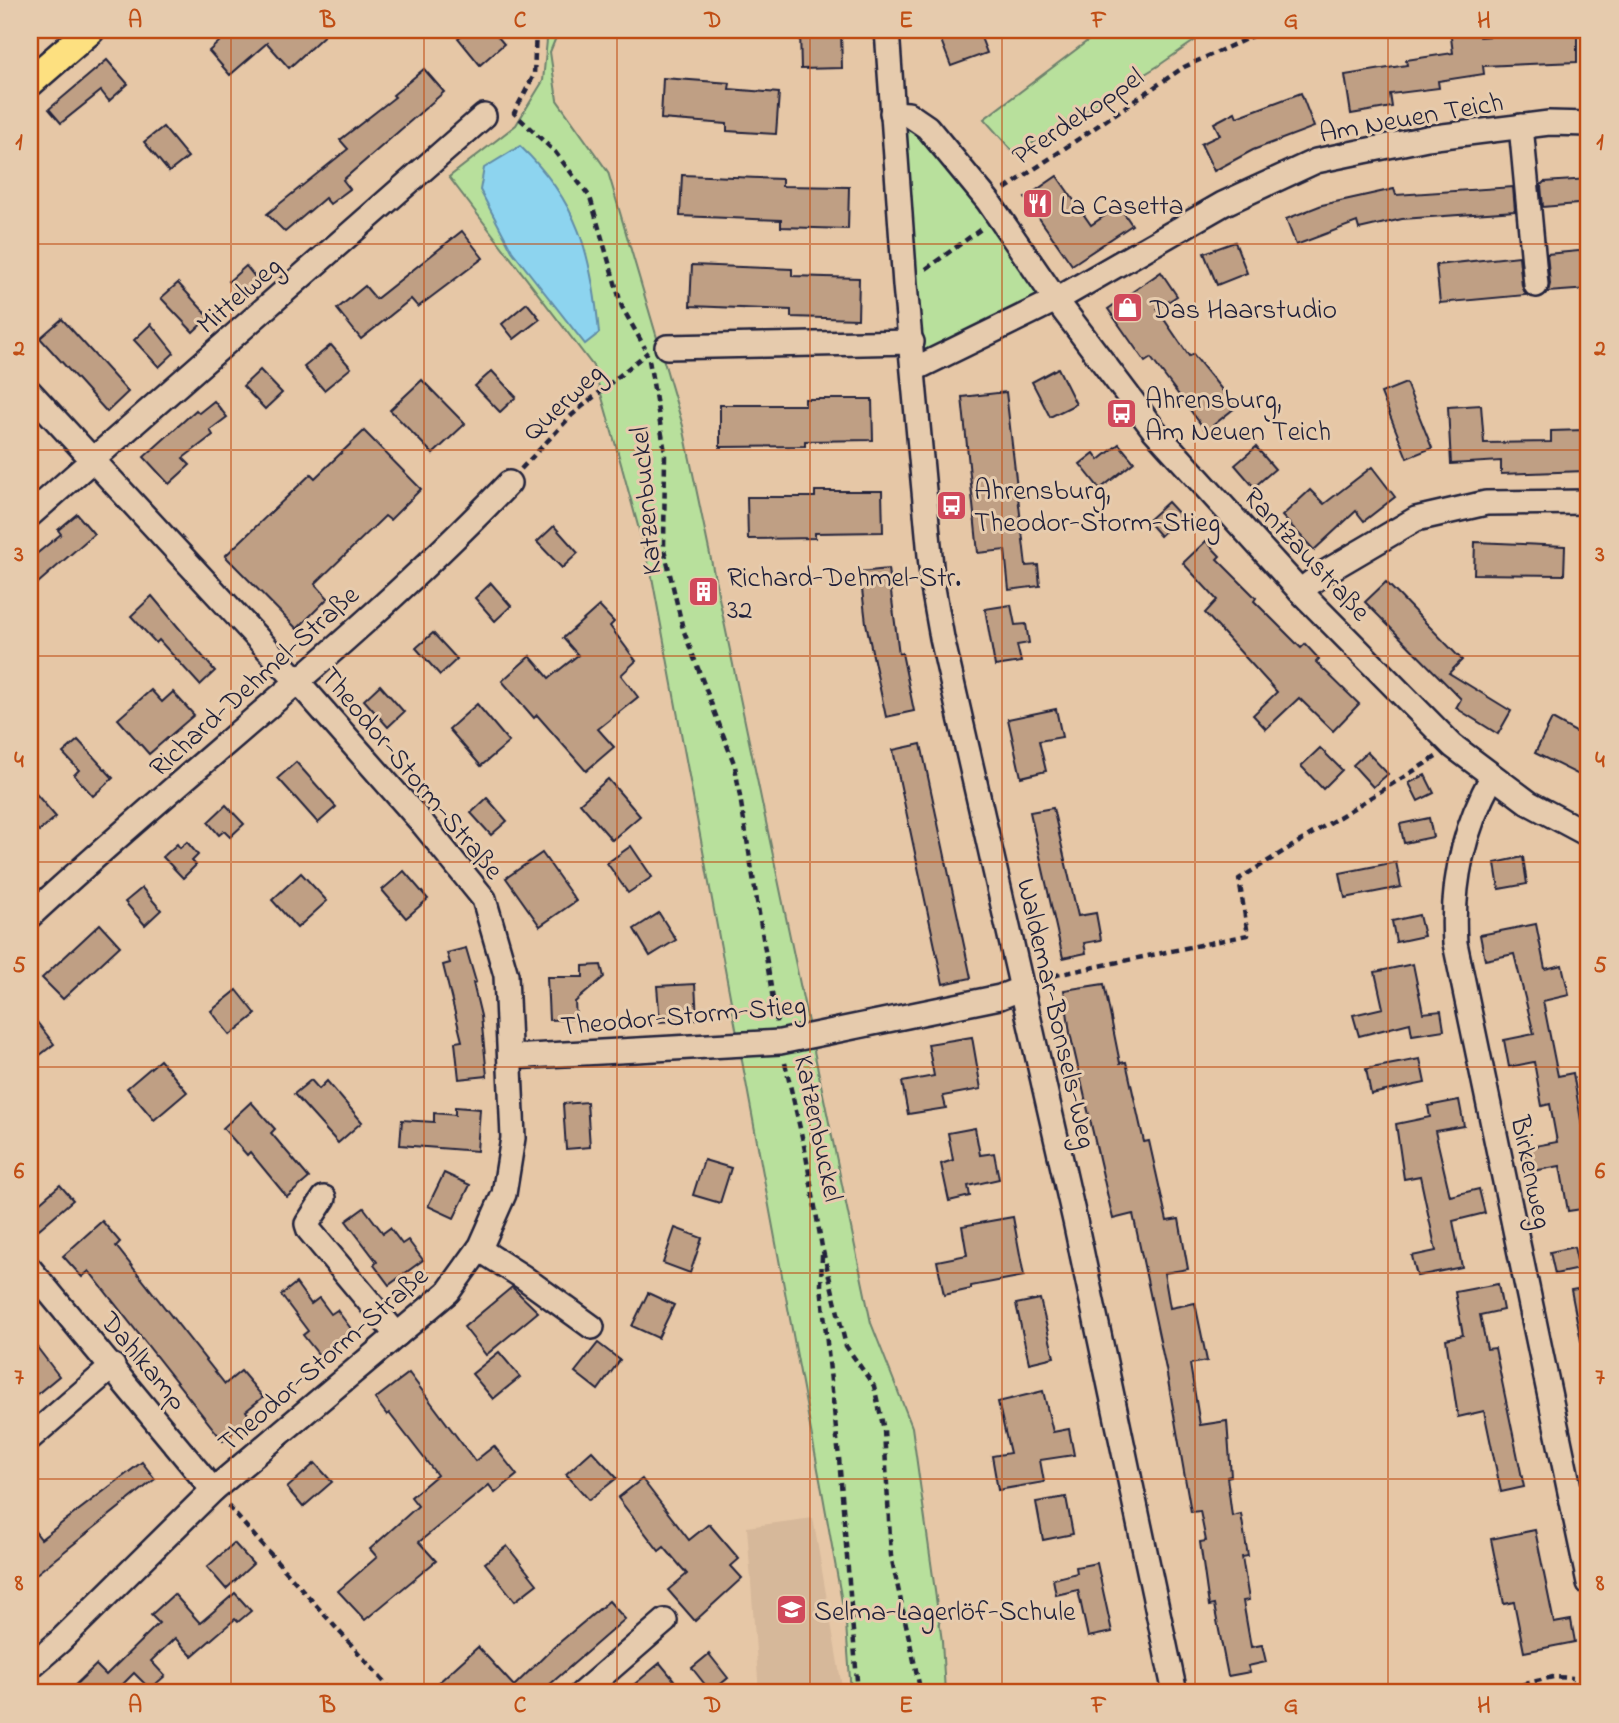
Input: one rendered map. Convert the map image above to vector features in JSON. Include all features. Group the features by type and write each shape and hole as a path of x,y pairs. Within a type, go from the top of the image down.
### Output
{"main road":[{"path":"30,82 90,30"}],"street":[{"name":"Waldemar-Bonsels-Weg","path":"887,30 905,285 935,600 956,706 1022,985 1175,1693"},
{"name":"Rantzaustraße","path":"892,113 919,118 993,208 1056,300 1154,430 1300,591 1453,746 1529,803 1589,835"},
{"name":"Mittelweg","path":"30,514 92,463 484,116"},
{"name":"Am Neuen Teich","path":"915,369 1056,300 1223,204 1316,161 1426,138 1521,127 1589,124"},
{"path":"1521,127 1536,285"},
{"path":"657,350 912,342"},
{"name":"Theodor-Storm-Straße","path":"30,392 92,463 298,682 423,824 484,899 506,975 512,1057 513,1138 504,1194 479,1249 448,1292 213,1490 59,1642 30,1667"},
{"name":"Richard-Dehmel-Straße","path":"30,916 298,682 457,538 509,483"},
{"path":"1300,591 1324,573 1416,519 1486,503 1589,502"},
{"name":"Birkenweg","path":"1492,777 1474,809 1459,866 1452,905 1455,943 1589,1583"},
{"name":"Theodor-Storm-Stieg","path":"512,1057 780,1041 1000,997 1022,985"},
{"path":"324,1198 310,1216 307,1224 309,1230 397,1335"},
{"path":"479,1249 592,1327"},
{"name":"Dahlkamp","path":"30,1269 213,1490"},
{"path":"30,1438 113,1366"},
{"path":"582,1693 666,1621"}],"path":[{"name":"Katzenbuckel","path":"536,30 534,75 514,113 555,152 590,197 622,307 657,350 665,452 664,549 683,629 735,766 757,916 822,1247 846,1346 874,1385 884,1430 891,1556 921,1693"},
{"name":"Pferdekoppel","path":"905,285 993,208 1184,67 1266,30"},
{"name":"Querweg","path":"509,483 572,415 657,350"},
{"path":"1022,985 1248,935 1239,879 1453,746"},
{"name":"Katzenbuckel","path":"822,1247 821,1285 839,1458 858,1693"},
{"path":"213,1490 394,1693"},
{"path":"1488,1693 1553,1677 1570,1676 1585,1688"}],"shaded area":[{"name":"Selma-Lagerlöf-Schule","path":"813,1518 843,1693 759,1693 747,1527"}],"green space":[{"path":"548,30 559,30 550,52 557,100 608,172 683,426 871,1323 912,1427 942,1641 945,1693 851,1693 846,1624 652,577 593,366 449,177 516,125 543,81"},
{"path":"1102,30 1210,30 1158,66 1015,154 984,119"},
{"path":"897,121 916,123 1045,294 922,355"}],"water":[{"path":"520,146 556,187 579,231 592,279 599,333 585,344 512,251 480,190 484,168"}],"building":[{"path":"232,30 330,30 289,68 267,43 230,75 209,51"},
{"path":"469,30 492,30 504,44 480,65 458,38"},
{"path":"800,30 841,30 842,68 801,69"},
{"path":"937,30 978,30 987,53 951,66"},
{"path":"1450,30 1479,30 1480,37 1577,30 1577,62 1483,66 1484,74 1438,81 1439,88 1390,94 1392,107 1351,114 1345,75 1407,65 1406,60 1453,53"},
{"path":"107,60 128,84 109,101 101,91 61,123 49,109"},
{"path":"424,69 444,92 343,180 350,189 330,204 325,198 285,232 267,214 348,149 340,140 395,97 393,95"},
{"path":"663,78 730,83 729,89 779,93 776,134 727,131 727,124 661,119"},
{"path":"1301,93 1314,127 1253,150 1214,171 1201,144 1220,135 1214,123 1235,112 1237,117"},
{"path":"163,127 188,157 169,172 144,142"},
{"path":"682,175 782,179 782,186 849,187 848,229 781,227 781,220 680,216"},
{"path":"1057,176 1091,225 1119,206 1132,225 1072,265 1025,198"},
{"path":"1589,179 1589,203 1543,207 1541,185 1544,182"},
{"path":"1513,187 1515,211 1402,219 1359,229 1357,222 1296,245 1286,219 1322,205 1394,189 1396,195"},
{"path":"462,231 483,258 418,307 411,299 361,339 337,309 365,286 376,299"},
{"path":"1235,242 1247,273 1217,285 1204,253"},
{"path":"1589,250 1589,289 1548,292 1550,284 1547,254"},
{"path":"1519,256 1522,286 1526,295 1440,303 1436,265"},
{"path":"692,265 792,269 792,276 859,278 858,319 791,317 791,310 690,306"},
{"path":"246,266 258,281 242,296 229,281"},
{"path":"1161,272 1177,296 1157,309 1189,356 1193,354 1236,407 1206,431 1151,358 1145,362 1108,309"},
{"path":"178,283 209,317 193,332 161,298"},
{"path":"527,303 540,319 514,339 502,324"},
{"path":"62,319 128,392 107,412 40,338"},
{"path":"151,324 174,353 159,367 134,340"},
{"path":"331,345 351,368 324,390 304,367"},
{"path":"1058,368 1076,404 1050,417 1032,382"},
{"path":"260,370 282,393 265,409 243,386"},
{"path":"492,371 516,397 500,412 475,386"},
{"path":"422,380 465,424 433,454 390,410"},
{"path":"1406,383 1432,448 1407,458 1381,393"},
{"path":"1006,392 1026,566 1038,565 1040,586 1009,590 1005,550 978,553 962,397"},
{"path":"805,399 872,399 873,440 805,441 805,446 720,447 720,405 805,405"},
{"path":"214,401 227,417 210,430 213,435 183,458 190,465 169,484 144,457 196,410 199,413"},
{"path":"1481,405 1484,443 1551,442 1551,431 1584,430 1585,471 1501,474 1501,461 1451,464 1448,407"},
{"path":"364,431 421,489 390,520 385,516 315,584 328,598 297,629 225,556 311,474 315,478"},
{"path":"1119,444 1134,462 1100,489 1080,464 1094,453 1099,460"},
{"path":"1256,447 1275,469 1254,487 1235,465"},
{"path":"1372,467 1395,497 1364,521 1356,511 1314,550 1282,516 1310,490 1324,504"},
{"path":"815,491 882,491 883,532 815,533 815,538 748,539 747,497 815,497"},
{"path":"1168,502 1181,516 1160,536 1147,521"},
{"path":"77,514 94,534 30,590 30,549 35,555 61,534 58,530"},
{"path":"554,526 578,553 562,568 537,542"},
{"path":"1206,541 1220,556 1217,559 1256,598 1254,601 1301,648 1305,644 1319,659 1316,662 1359,704 1333,731 1299,698 1266,729 1253,715 1277,692 1205,613 1217,600 1183,563"},
{"path":"1475,542 1565,546 1564,575 1474,574"},
{"path":"888,569 899,654 902,653 914,711 886,717 866,623 860,572"},
{"path":"1386,582 1462,660 1449,673 1511,711 1498,734 1456,708 1461,699 1365,602"},
{"path":"491,583 511,606 495,621 475,598"},
{"path":"152,596 215,671 200,685 159,640 156,643 131,616"},
{"path":"1011,605 1015,625 1026,624 1029,643 1017,645 1021,662 995,666 985,609"},
{"path":"599,606 614,622 610,626 636,661 621,675 638,697 598,729 614,747 586,771 537,715 534,718 502,681 530,656 549,678 578,655 563,638"},
{"path":"433,633 457,659 440,675 416,648"},
{"path":"380,685 404,712 388,727 364,700"},
{"path":"151,690 162,702 173,692 194,715 149,754 118,719"},
{"path":"477,704 509,742 481,766 449,729"},
{"path":"1056,709 1062,737 1039,741 1046,771 1021,777 1008,719"},
{"path":"1552,719 1589,739 1589,780 1535,753"},
{"path":"78,740 113,778 93,796 74,775 79,770 63,753"},
{"path":"921,744 971,978 943,984 893,750"},
{"path":"1320,748 1342,770 1323,789 1301,766"},
{"path":"1367,752 1388,774 1373,787 1353,765"},
{"path":"296,762 336,807 318,823 278,778"},
{"path":"1425,775 1434,793 1418,801 1409,783"},
{"path":"608,779 640,816 612,840 580,803"},
{"path":"30,787 56,817 39,831 30,821"},
{"path":"487,798 507,821 491,835 471,813"},
{"path":"226,805 244,824 230,837 224,831 219,835 208,822"},
{"path":"1053,808 1078,916 1096,913 1101,940 1084,943 1086,953 1063,958 1030,812"},
{"path":"1429,818 1433,837 1404,843 1400,824"},
{"path":"187,842 198,855 192,861 196,865 183,878 163,857 177,844 180,848"},
{"path":"631,846 652,877 628,893 607,863"},
{"path":"542,853 576,901 540,926 506,878"},
{"path":"1523,857 1527,884 1499,889 1495,863"},
{"path":"1396,862 1401,887 1345,898 1340,873"},
{"path":"404,871 428,899 406,918 382,890"},
{"path":"301,873 327,901 297,928 272,900"},
{"path":"142,888 161,910 145,925 125,902"},
{"path":"659,913 676,940 650,956 634,929"},
{"path":"1419,915 1424,936 1396,942 1392,921"},
{"path":"100,924 120,946 63,999 42,978"},
{"path":"1536,924 1545,969 1562,965 1569,995 1543,1001 1558,1076 1573,1073 1582,1126 1589,1124 1589,1208 1568,1211 1560,1166 1528,1172 1524,1148 1557,1142 1550,1104 1542,1106 1534,1062 1509,1067 1504,1040 1534,1034 1514,954 1485,960 1480,935"},
{"path":"466,948 476,982 473,983 481,1016 487,1076 459,1079 455,1042 462,1041 443,965 450,963 447,953"},
{"path":"1413,964 1423,1013 1441,1011 1444,1030 1412,1035 1410,1023 1359,1036 1353,1015 1383,1008 1375,972"},
{"path":"601,965 604,977 575,1002 576,1019 549,1020 547,977 583,977 583,966"},
{"path":"695,984 697,1019 660,1022 657,986"},
{"path":"1104,984 1120,1063 1126,1062 1144,1142 1149,1141 1167,1221 1179,1219 1188,1269 1164,1273 1170,1308 1195,1303 1207,1361 1190,1364 1200,1425 1227,1421 1231,1476 1227,1477 1232,1516 1241,1514 1248,1556 1242,1557 1249,1600 1243,1601 1251,1647 1262,1645 1266,1662 1248,1666 1250,1672 1228,1676 1214,1605 1209,1606 1200,1542 1206,1541 1200,1511 1191,1512 1166,1369 1133,1214 1113,1219 1070,1033 1064,990"},
{"path":"237,990 256,1014 230,1035 211,1011"},
{"path":"30,1013 54,1044 30,1063"},
{"path":"972,1037 981,1089 943,1096 946,1108 908,1114 902,1082 934,1076 928,1044"},
{"path":"1420,1059 1425,1083 1371,1094 1366,1069"},
{"path":"160,1060 187,1092 154,1120 127,1088"},
{"path":"311,1080 319,1089 327,1081 362,1122 338,1143 294,1094"},
{"path":"1459,1100 1464,1126 1435,1131 1450,1196 1479,1189 1485,1213 1453,1221 1462,1267 1417,1276 1412,1256 1436,1251 1420,1176 1404,1179 1396,1124 1430,1117 1428,1106"},
{"path":"251,1102 275,1129 271,1133 309,1178 287,1197 250,1152 247,1155 223,1128"},
{"path":"587,1102 590,1147 566,1149 563,1104"},
{"path":"455,1107 480,1109 477,1151 400,1145 402,1120 434,1122 434,1113 455,1115"},
{"path":"975,1128 980,1155 994,1153 999,1179 968,1186 970,1196 949,1201 941,1164 953,1160 948,1133"},
{"path":"704,1160 731,1168 720,1203 693,1195"},
{"path":"444,1173 470,1185 454,1218 428,1206"},
{"path":"60,1185 73,1200 39,1229 30,1218 30,1211"},
{"path":"364,1208 383,1233 390,1228 402,1244 408,1240 423,1260 389,1285 374,1265 377,1262 346,1221"},
{"path":"1013,1217 1024,1276 971,1286 971,1289 944,1295 937,1261 967,1255 962,1226"},
{"path":"102,1221 120,1242 116,1246 225,1384 241,1371 263,1397 246,1411 250,1417 223,1441 89,1271 82,1277 63,1256"},
{"path":"675,1228 702,1238 690,1273 663,1263"},
{"path":"1574,1247 1579,1269 1555,1274 1550,1252"},
{"path":"296,1283 311,1304 319,1298 331,1314 337,1310 352,1330 319,1355 303,1335 308,1331 281,1295"},
{"path":"1498,1284 1503,1310 1480,1315 1487,1349 1495,1348 1524,1487 1501,1492 1484,1411 1458,1417 1446,1339 1463,1335 1455,1292"},
{"path":"512,1287 538,1312 486,1355 464,1327"},
{"path":"1589,1287 1589,1340 1581,1341 1571,1290"},
{"path":"648,1293 674,1305 658,1338 632,1326"},
{"path":"1040,1299 1054,1357 1029,1363 1016,1304"},
{"path":"30,1338 59,1376 30,1400"},
{"path":"598,1343 620,1360 598,1390 575,1372"},
{"path":"499,1352 520,1377 493,1399 472,1374"},
{"path":"409,1373 475,1461 494,1446 517,1475 495,1493 489,1485 419,1542 436,1561 365,1620 338,1591 377,1557 370,1549 418,1506 411,1497 437,1475 375,1399"},
{"path":"1043,1391 1053,1432 1069,1429 1074,1455 1040,1460 1044,1482 998,1490 992,1456 1010,1453 998,1402"},
{"path":"592,1451 617,1478 589,1500 566,1474"},
{"path":"142,1462 155,1479 30,1579 30,1525 41,1539"},
{"path":"315,1463 332,1482 303,1507 287,1488"},
{"path":"642,1479 689,1540 709,1524 739,1559 731,1566 742,1578 695,1621 668,1590 687,1574 664,1547 659,1551 618,1498"},
{"path":"1066,1497 1073,1534 1043,1540 1036,1502"},
{"path":"1535,1530 1554,1623 1571,1620 1575,1642 1524,1652 1514,1602 1504,1604 1491,1539"},
{"path":"234,1543 253,1564 226,1589 207,1567"},
{"path":"507,1546 537,1584 515,1601 485,1563"},
{"path":"1097,1563 1112,1632 1088,1637 1078,1590 1056,1595 1053,1579 1077,1573 1076,1567"},
{"path":"235,1593 251,1611 238,1622 235,1619 192,1656 175,1638 151,1661 165,1676 150,1689 134,1673 119,1688 124,1693 67,1693 96,1665 106,1675 159,1623 151,1615 174,1594 200,1623"},
{"path":"609,1601 625,1619 540,1693 427,1693 478,1647 514,1686 554,1647"},
{"path":"709,1654 728,1678 711,1692 692,1668"},
{"path":"660,1663 674,1680 659,1693 624,1693"}],"place":[{"name":"La Casetta","path":"1037,204"},
{"name":"Das Haarstudio","path":"1127,308"},
{"name":"Ahrensburg, Am Neuen Teich","path":"1122,414"},
{"name":"Ahrensburg, Theodor-Storm-Stieg","path":"951,505"},
{"name":"Richard-Dehmel-Str. 32","path":"704,592"},
{"name":"Selma-Lagerlöf-Schule","path":"791,1610"}]}
